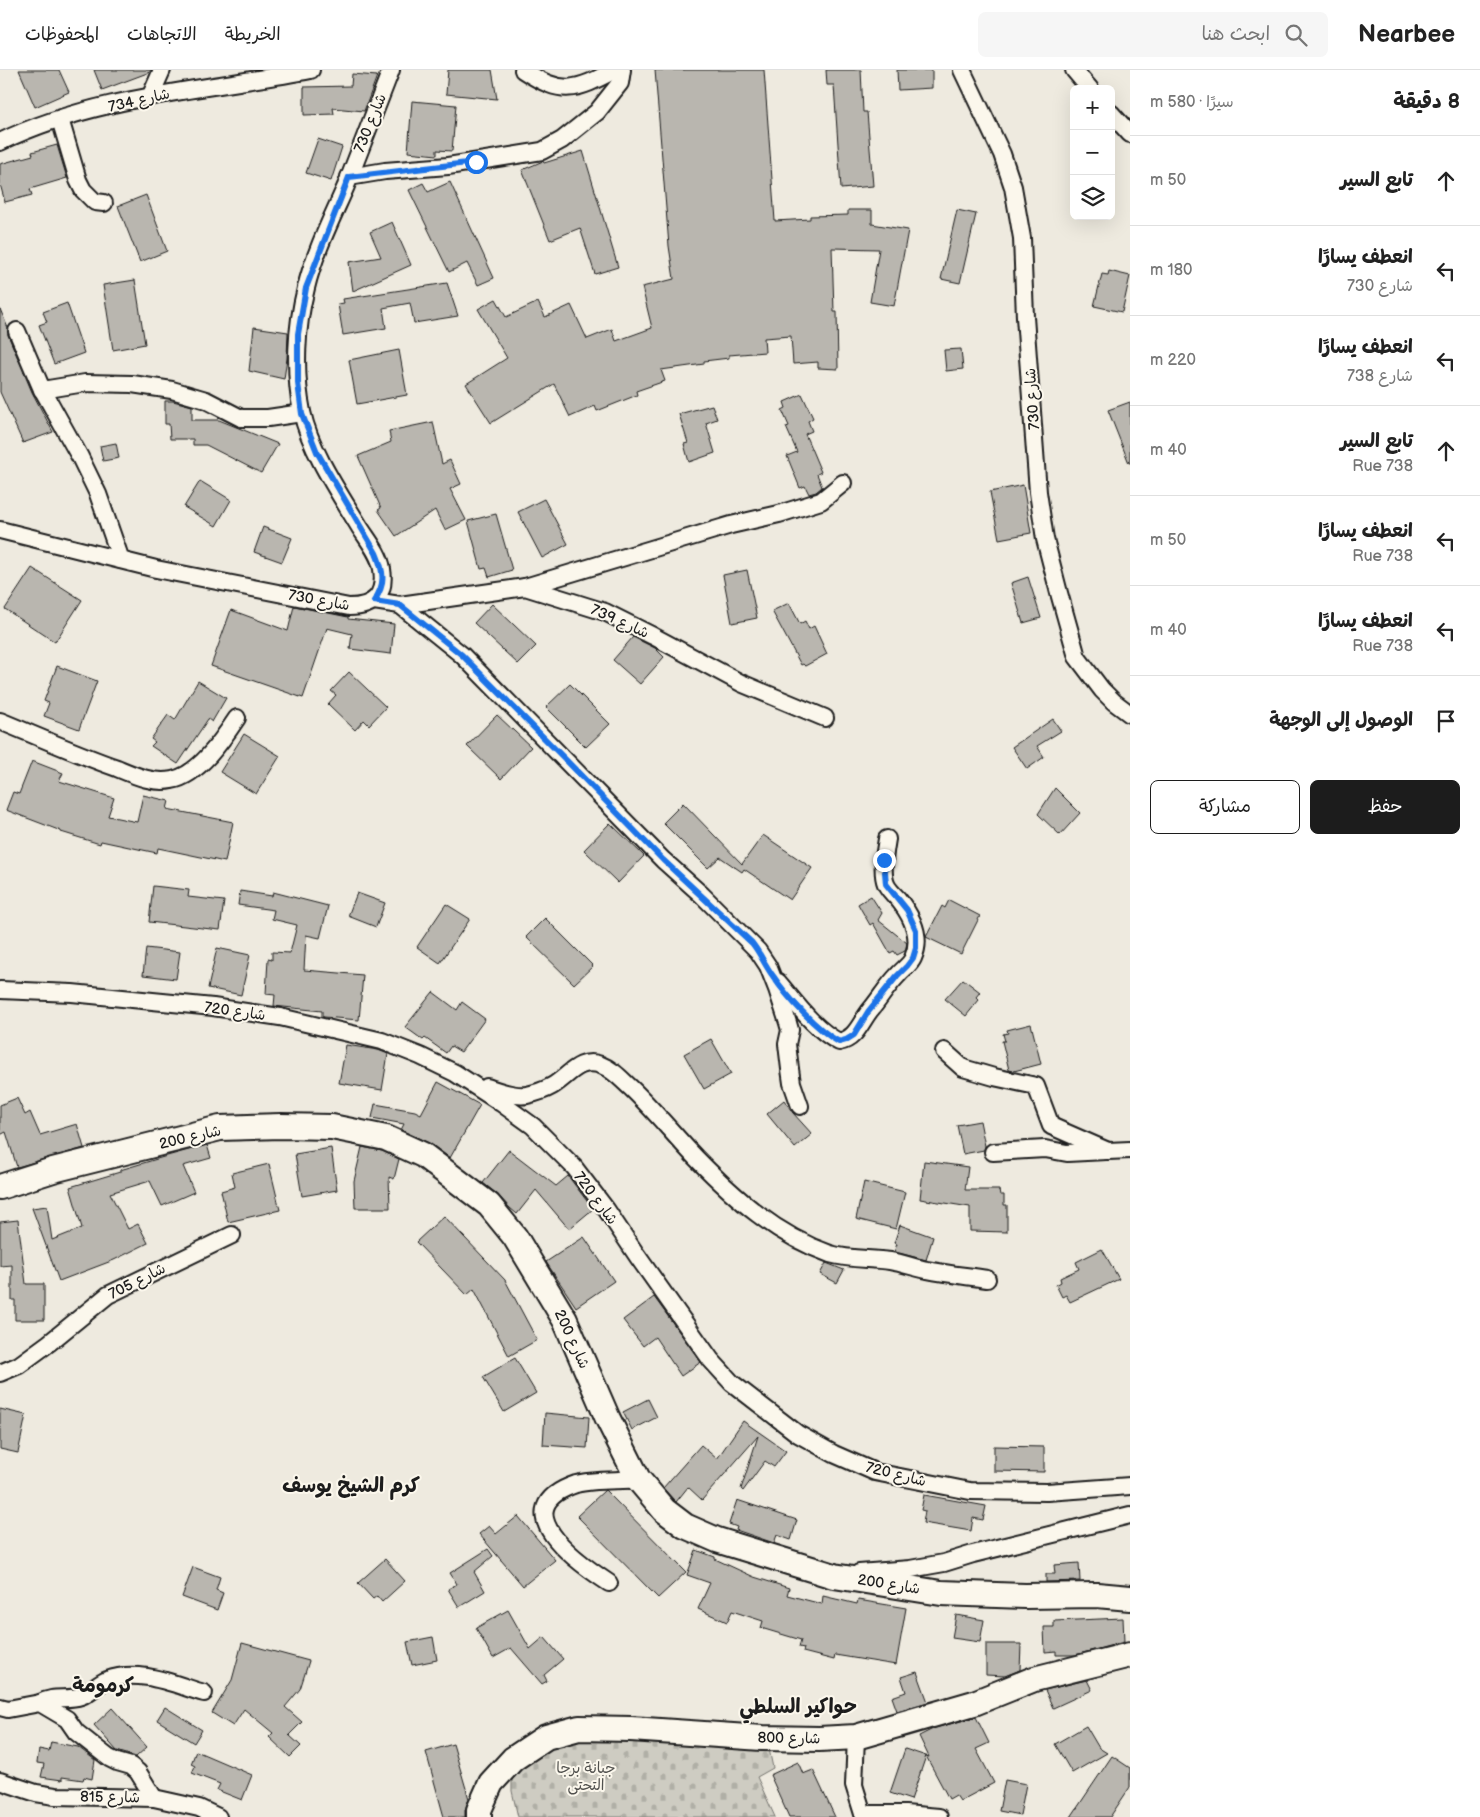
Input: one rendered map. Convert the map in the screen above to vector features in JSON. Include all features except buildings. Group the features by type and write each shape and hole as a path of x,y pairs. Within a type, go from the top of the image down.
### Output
{"main road":[{"name":"شارع 200","path":"0,1188 53,1170 220,1128 332,1127 386,1138 423,1155 489,1205 515,1237 565,1320 608,1419 638,1479 664,1510 685,1526 726,1543 834,1576 941,1592 1025,1596 1097,1595 1130,1598"},
{"name":"شارع 800","path":"479,1817 491,1783 512,1759 546,1737 579,1728 631,1729 762,1738 819,1739 856,1736 974,1703 1034,1679 1130,1655"}],"street":[{"path":"151,95 162,70"},
{"name":"شارع 734","path":"0,142 60,119 151,95 278,73 311,70"},
{"name":"شارع 730","path":"0,530 156,569 349,607 363,607 374,601 381,592 382,567 376,553 317,452 302,414 298,383 298,334 306,288 391,70"},
{"path":"523,70 541,82 563,88 576,88 615,70"},
{"path":"349,177 385,171 448,166 542,151 562,140 597,112 620,83 622,70"},
{"name":"شارع 730","path":"962,70 1002,154 1012,187 1022,238 1025,317 1038,492 1045,539 1059,593 1078,657 1102,690 1130,714"},
{"path":"1074,70 1087,85"},
{"path":"1115,117 1130,134"},
{"path":"60,119 78,180 94,202 104,203"},
{"path":"17,331 42,390 80,457 98,494 122,560"},
{"path":"42,390 85,384 132,384 172,390 206,400 241,418 268,418 302,414"},
{"path":"525,588 731,525 779,514 821,501 843,483"},
{"name":"شارع 739","path":"400,605 525,588 605,612 741,683 825,718"},
{"path":"374,601 400,605 462,655 663,860 752,943 772,975 802,1010 832,1038 839,1042 854,1035 868,1012 913,958 916,948 916,930 907,910 886,884 884,860 886,839"},
{"path":"0,721 92,760 148,780 161,781 173,780 185,775 198,766 223,740 237,718"},
{"path":"772,975 790,1030 787,1044 790,1069 792,1083 800,1106"},
{"name":"شارع 720","path":"0,990 72,993 213,1007 280,1017 382,1041 420,1056 455,1073 502,1103 533,1126 574,1167 606,1209 711,1360 732,1383 798,1434 834,1454 876,1472 970,1491 1056,1492 1130,1486"},
{"path":"944,1050 963,1068 1036,1086 1051,1126 1108,1150"},
{"path":"455,1073 505,1093 526,1095 552,1086 574,1068 583,1064 600,1065 613,1071 646,1102 691,1153 743,1204 765,1220 805,1243 840,1256 893,1262 928,1270 987,1279"},
{"path":"994,1152 1046,1149 1066,1153 1130,1150"},
{"name":"شارع 705","path":"0,1373 19,1365 49,1343 108,1294 232,1235"},
{"path":"609,1583 582,1565 551,1535 546,1526 544,1513 550,1500 559,1492 577,1484 638,1479"},
{"path":"834,1576 910,1569 944,1563 1130,1515"},
{"path":"0,1707 8,1709 40,1704 46,1699 71,1699 83,1696 106,1680 121,1677 147,1676 204,1693"},
{"path":"40,1704 67,1720 76,1732 109,1758 125,1763 138,1772 154,1798"},
{"path":"856,1736 854,1784 863,1816 905,1814 939,1817"},
{"name":"شارع 815","path":"0,1781 36,1793 55,1796 154,1798 199,1808 218,1817"}],"green space":[{"name":"جبانة برجا التحتى","path":"581,1734 769,1749 773,1768 757,1777 775,1817 518,1817 512,1791 512,1772 528,1757"}],"district":[{"name":"كرم الشيخ يوسف","path":"351,1485"},
{"name":"كرمومة","path":"103,1685"},
{"name":"حواكير السلطي","path":"798,1706"}],"route":[{"path":"476,162 414,170 385,171 349,177 306,288 298,334 298,383 302,414 317,452 332,481 376,553 382,567 383,580 381,592 374,601 400,605 462,655 663,860 752,943 772,975 802,1010 832,1038 839,1042 854,1035 868,1012 913,958 916,948 916,930 907,910 886,884 884,860"}]}
